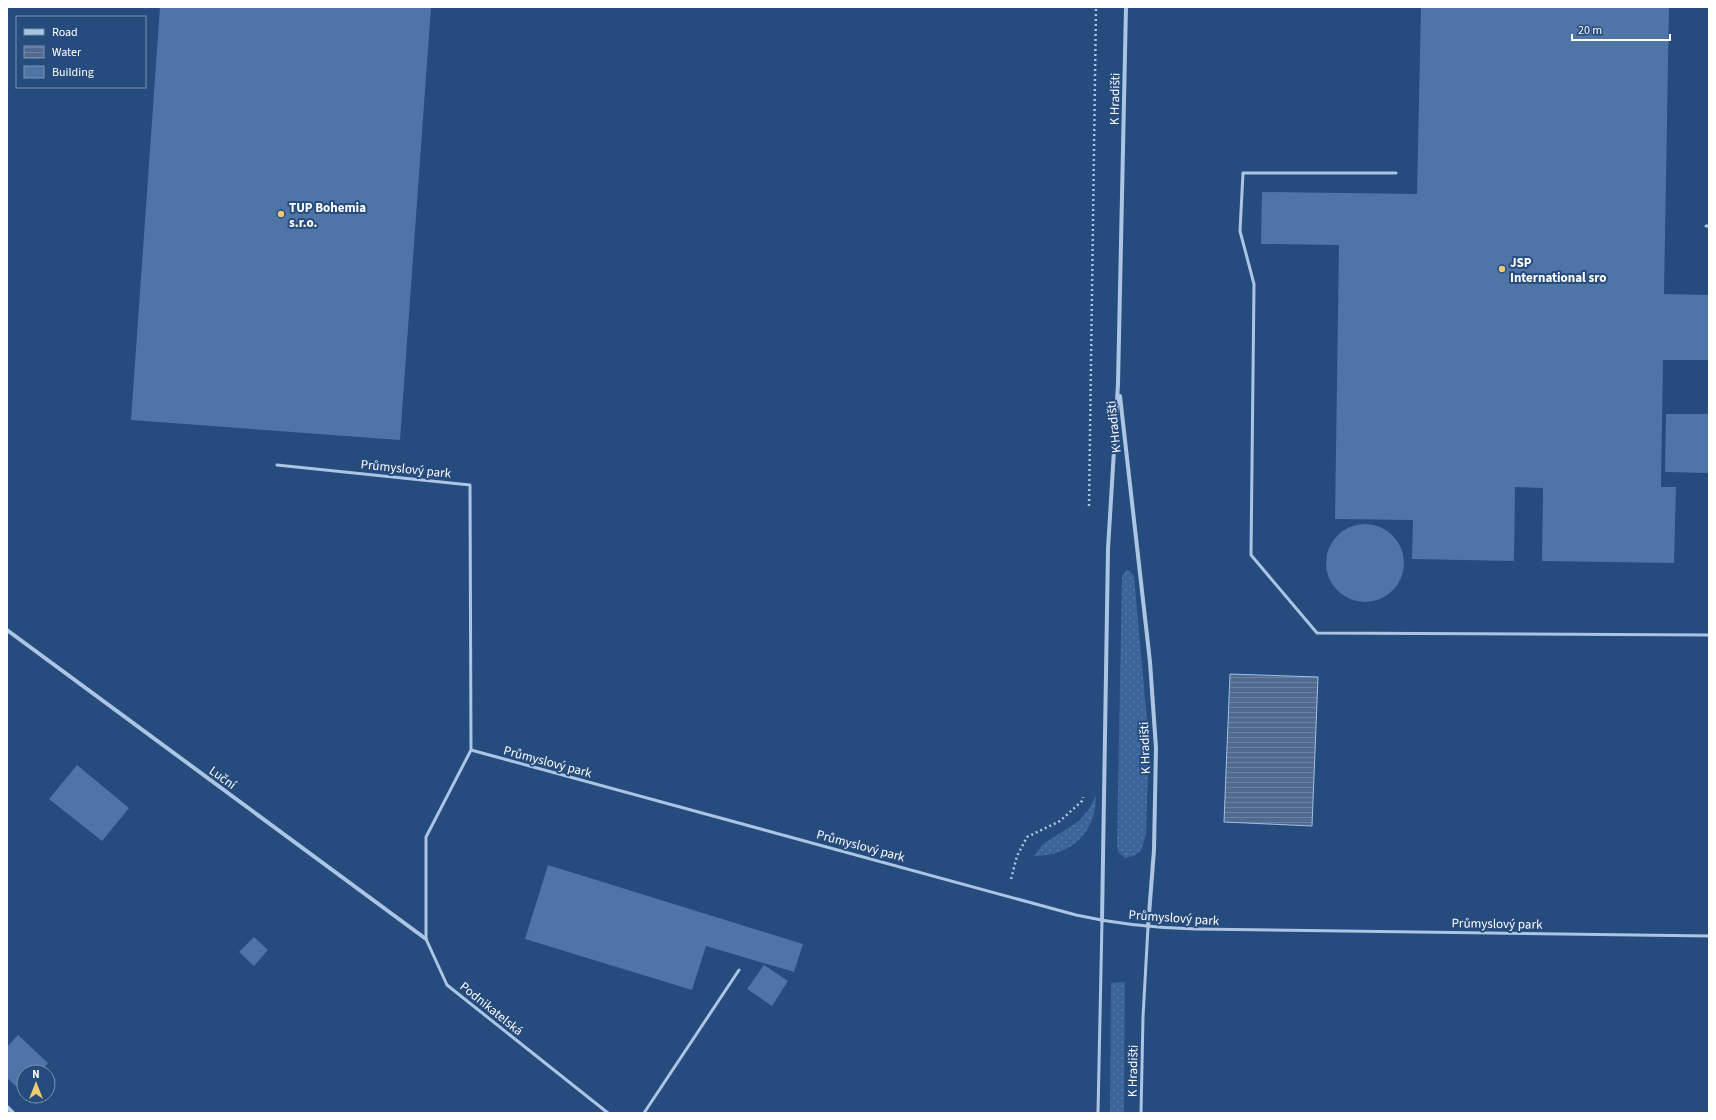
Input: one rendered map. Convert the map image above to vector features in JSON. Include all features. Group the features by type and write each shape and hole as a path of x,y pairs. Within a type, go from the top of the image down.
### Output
{"street":[{"name":"K Hradišti","path":"1102,921 1108,549 1118,384 1126,7"},
{"name":"K Hradišti","path":"1118,384 1150,662 1156,748 1154,850 1148,927"},
{"name":"Luční","path":"7,630 426,939"},
{"path":"7,1107 13,1113"}],"lane":[{"path":"1396,173 1243,173 1240,231 1254,284 1251,555 1317,633 1709,635"},
{"name":"Průmyslový park","path":"277,465 470,485 471,750 1102,921 1148,927 1196,930 1709,936"},
{"name":"Podnikatelská","path":"471,750 426,837 426,939 447,985 608,1113"},
{"name":"K Hradišti","path":"1098,1113 1102,921"},
{"name":"K Hradišti","path":"1141,1113 1143,1018 1148,927"},
{"path":"644,1113 739,970"}],"path":[{"path":"1089,511 1096,7"},
{"path":"1006,895 1017,856 1028,837 1060,821 1082,801 1084,794"}],"shaded area":[{"path":"1126,570 1130,571 1134,576 1149,742 1146,834 1141,851 1133,856 1125,858 1118,852 1117,843 1122,576"},
{"path":"1096,795 1092,821 1079,840 1060,852 1034,856 1043,844 1079,821 1089,809"},
{"path":"1125,982 1124,1113 1110,1113 1111,983"}],"water":[{"path":"1230,674 1318,677 1312,826 1224,822"}],"building":[{"name":"TUP Bohemia s.r.o.","path":"160,7 431,7 400,440 131,420"},
{"name":"JSP International sro","path":"1421,7 1669,7 1664,294 1709,295 1709,360 1663,360 1661,487 1676,487 1674,563 1542,561 1543,488 1515,487 1514,561 1412,559 1413,520 1335,519 1339,245 1261,244 1262,192 1417,194"},
{"path":"1666,414 1709,414 1708,473 1665,472"},
{"path":"1365,524 1380,527 1393,535 1401,548 1404,563 1401,578 1393,591 1380,599 1365,602 1350,599 1337,591 1329,578 1326,563 1329,548 1337,535 1350,527"},
{"path":"77,765 129,808 102,841 49,799"},
{"path":"548,865 803,944 794,972 706,946 692,990 525,939"},
{"path":"254,937 268,950 254,966 239,952"},
{"path":"764,965 788,981 772,1006 747,989"},
{"path":"18,1035 48,1063 16,1064 16,1086 7,1078 7,1047"}],"place":[{"name":"TUP Bohemia s.r.o.","path":"281,214"},
{"name":"JSP International sro","path":"1502,269"}]}
